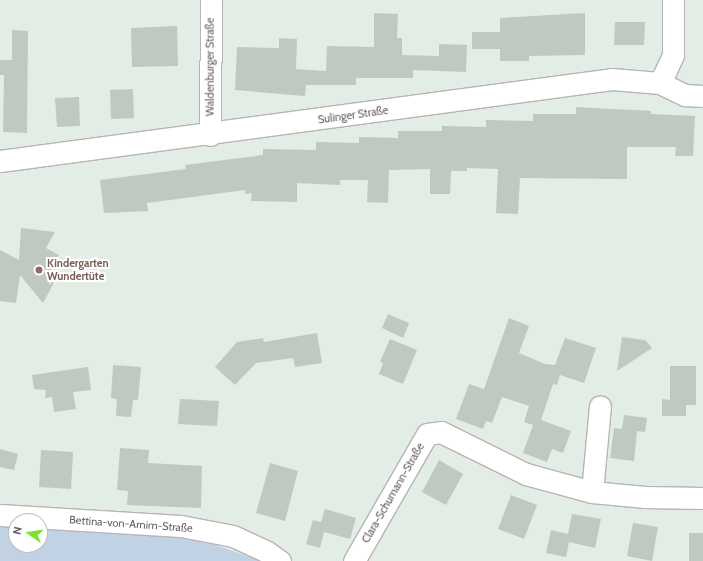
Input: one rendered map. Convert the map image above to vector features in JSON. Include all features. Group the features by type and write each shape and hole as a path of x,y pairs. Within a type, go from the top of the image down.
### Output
{"street":[{"name":"Waldenburger Straße","path":"210,0 210,134"},
{"path":"660,83 673,55 673,0"},
{"name":"Sulinger Straße","path":"0,161 612,79 660,83 685,95 703,96"},
{"path":"592,492 600,406"},
{"name":"Clara-Schumann-Straße","path":"354,561 427,434 440,432 526,474 592,492 645,497 703,498"},
{"name":"Bettina-von-Arnim-Straße","path":"0,515 181,526 233,536 266,552 280,561"}],"shaded area":[{"path":"0,526 8,526 8,553 48,553 48,529 174,537 216,545 260,561 0,561"}],"building":[{"path":"374,13 398,14 397,38 402,38 402,55 439,56 439,44 467,45 466,72 413,70 413,78 356,78 356,85 306,85 305,96 235,90 237,47 279,48 279,38 297,39 296,69 326,71 327,46 374,47"},
{"path":"585,13 585,55 529,56 529,61 500,61 500,49 472,49 472,32 500,32 500,18"},
{"path":"615,22 645,22 644,45 614,45"},
{"path":"177,26 178,66 132,67 131,28"},
{"path":"12,30 28,31 27,133 3,132 4,75 0,75 0,60 12,60"},
{"path":"133,89 134,118 111,119 110,90"},
{"path":"79,97 80,126 57,127 55,98"},
{"path":"576,107 651,111 651,114 695,116 693,156 675,156 676,147 627,147 627,179 520,178 518,214 496,213 498,169 467,168 467,171 451,171 450,194 430,194 430,169 389,170 388,203 367,202 368,180 340,180 340,185 297,183 297,202 251,201 252,193 245,194 245,190 147,203 148,211 104,213 100,180 186,169 185,165 263,155 263,149 316,150 316,142 359,143 359,137 398,138 398,131 442,131 442,126 486,127 486,120 533,121 533,114 576,114"},
{"path":"21,228 55,232 46,248 59,255 50,273 57,277 43,303 20,275 16,303 0,301 0,250 19,260"},
{"path":"388,314 409,323 403,338 382,328"},
{"path":"509,318 529,326 519,353 545,364 555,365 565,338 596,348 584,383 560,375 557,385 553,384 541,420 571,431 563,453 552,449 547,462 523,453 533,425 524,422 529,406 502,397 492,423 486,421 483,429 456,419 469,384 484,389"},
{"path":"317,333 322,363 295,367 293,358 256,363 235,385 215,367 237,342 263,338 264,342"},
{"path":"622,337 645,340 652,348 617,371"},
{"path":"390,339 417,350 403,384 379,374 383,363 380,362"},
{"path":"113,365 141,367 138,400 133,400 131,417 116,416 117,399 111,398"},
{"path":"670,366 696,366 696,405 686,405 686,416 662,416 662,399 670,400"},
{"path":"88,367 91,390 73,392 76,409 54,412 52,397 45,398 46,390 34,389 32,375"},
{"path":"180,399 219,401 217,426 178,424"},
{"path":"624,415 647,418 645,432 637,431 634,461 610,458 614,428 622,429"},
{"path":"120,448 149,450 148,463 202,466 201,508 127,505 128,491 117,490"},
{"path":"0,449 18,454 14,470 0,467"},
{"path":"41,450 73,452 71,489 39,487"},
{"path":"439,460 463,474 446,505 422,492"},
{"path":"270,463 298,471 285,521 256,513"},
{"path":"511,495 537,505 524,539 498,529"},
{"path":"325,509 356,518 350,539 324,532 320,548 306,544 313,520 321,522"},
{"path":"572,514 601,519 595,548 569,542 566,557 546,553 551,530 568,534"},
{"path":"633,523 658,527 652,561 627,556"},
{"path":"689,533 703,533 703,561 689,561"}],"place":[{"name":"Kindergarten Wundertüte","path":"39,270"}]}
